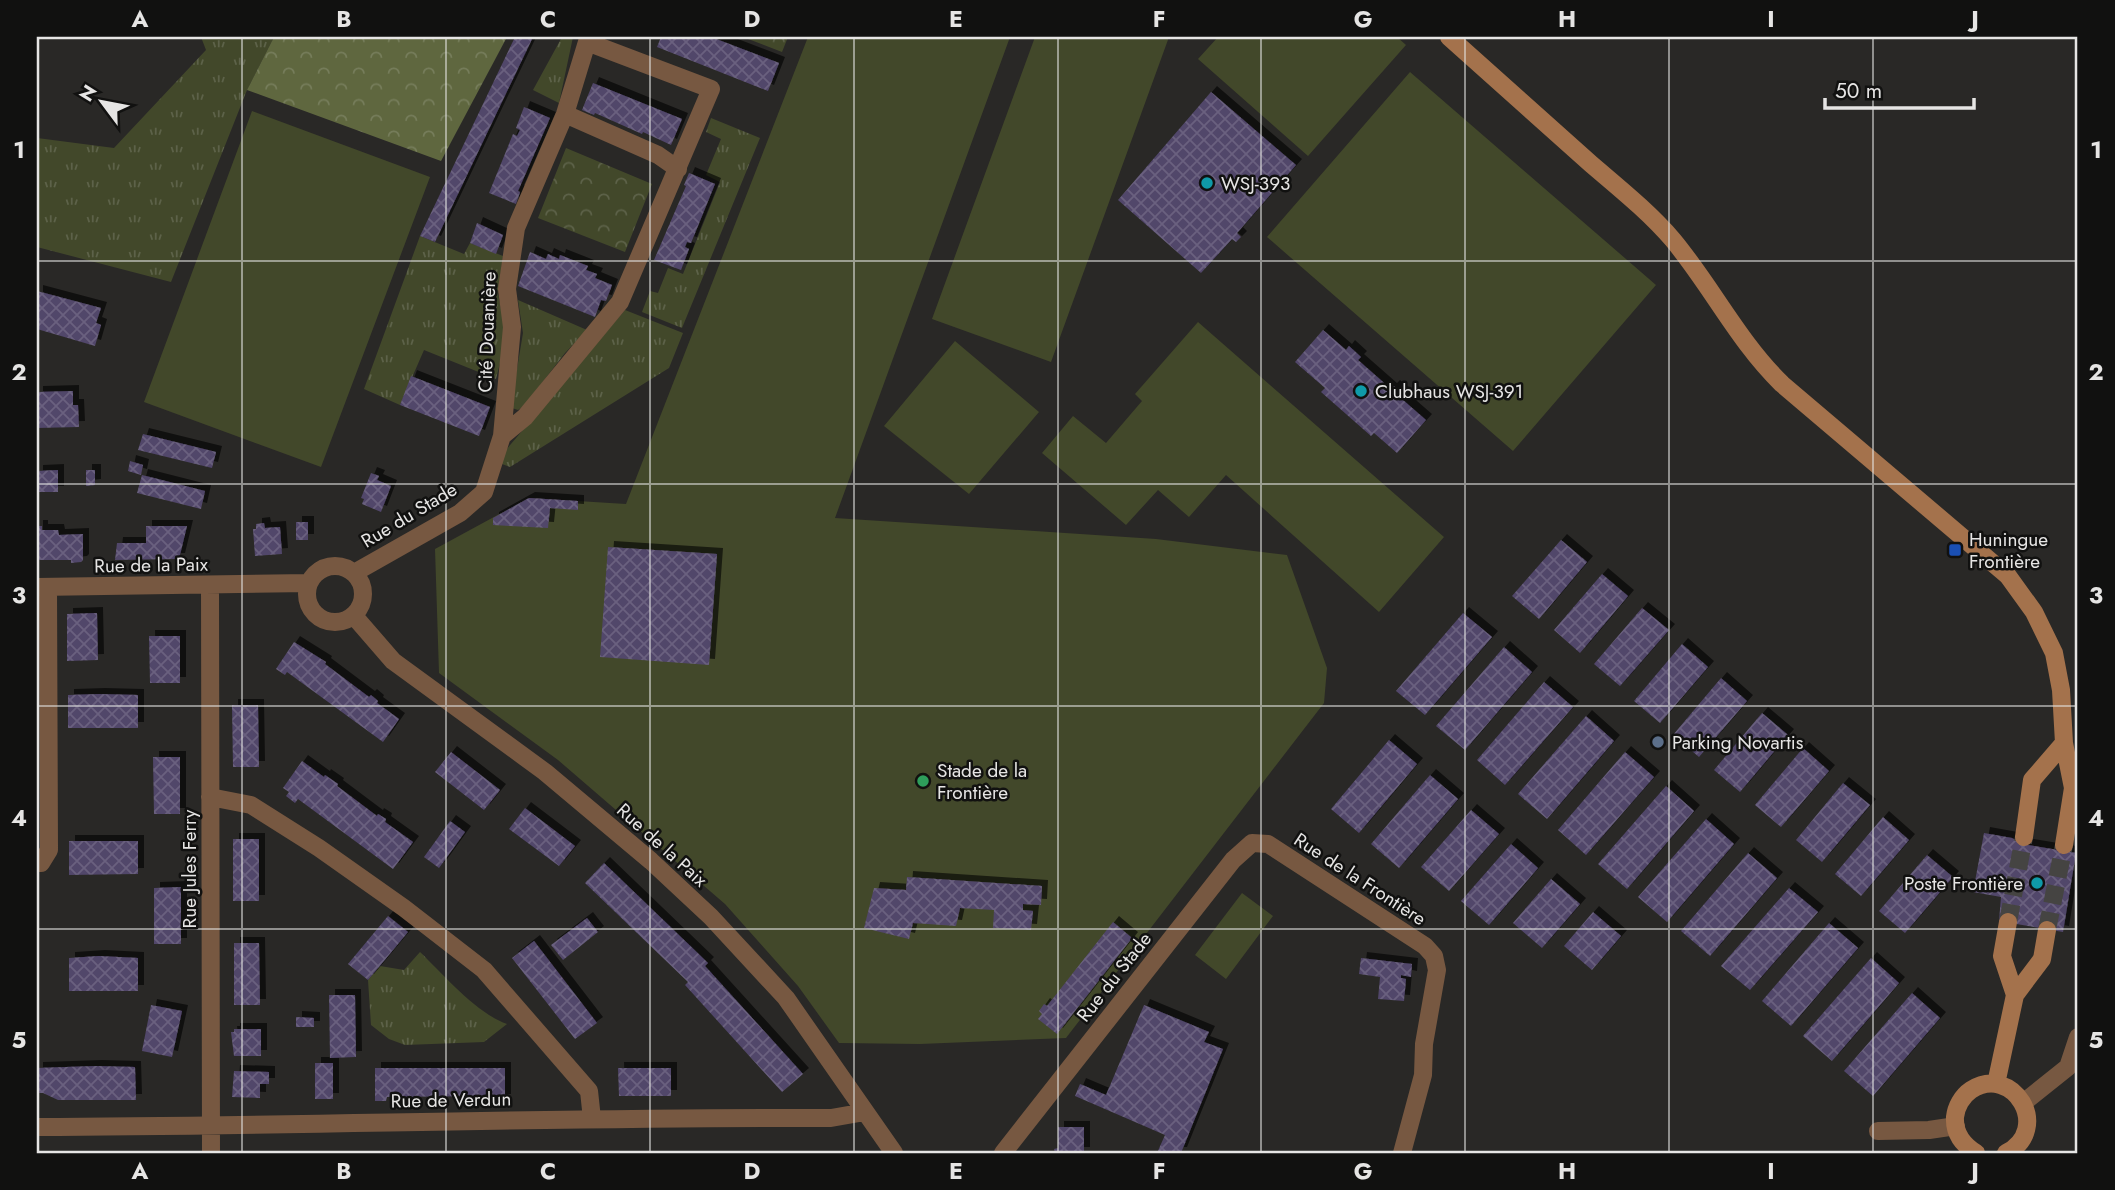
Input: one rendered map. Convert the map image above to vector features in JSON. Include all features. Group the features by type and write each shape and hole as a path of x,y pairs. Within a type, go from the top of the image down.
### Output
{"main road":[{"path":"1448,37 1672,239 1706,283 1739,335 1782,384 2008,576 2034,612 2054,653 2061,690 2064,743 2073,788 2064,845"},
{"path":"2024,837 2032,780 2064,743"},
{"path":"2008,922 2002,956 2015,995"},
{"path":"1996,1084 2015,995 2042,959 2047,930"},
{"path":"1976,1153 1962,1142 1955,1126 1958,1107 1969,1092 1986,1084 1996,1084 2012,1090 2023,1103 2028,1123 2020,1142 2006,1153"}],"street":[{"name":"Cité Douanière","path":"484,492 502,436 512,327 506,289 516,228 565,114 587,39 711,89 620,302 525,417 502,436"},
{"path":"565,114 658,155 678,169"},
{"name":"Rue du Stade","path":"354,573 460,513 484,492"},
{"path":"329,566 346,568 354,573 360,580 363,599 354,616 337,623 318,618 307,602 306,593 313,576 329,566"},
{"name":"Rue de la Paix","path":"42,587 309,583"},
{"name":"Rue Jules Ferry","path":"209,585 211,1153"},
{"path":"37,863 41,863 49,850 42,587"},
{"name":"Rue de la Paix","path":"354,616 393,661 545,772 651,861 710,917 786,998 894,1153"},
{"path":"210,797 251,805 319,848 404,908 484,971 589,1091 592,1119"},
{"name":"Rue du Stade","path":"1003,1153 1233,860 1252,844 1268,844"},
{"name":"Rue de la Frontière","path":"1268,844 1425,946 1434,956 1437,970 1424,1044 1423,1074 1402,1153"},
{"path":"2023,1103 2067,1067 2078,1037"},
{"name":"Rue de Verdun","path":"37,1126 831,1118 865,1112"},
{"path":"1878,1131 1929,1130 1955,1126"}],"green space":[{"path":"201,37 274,37 247,90 171,282 37,247 37,138 114,148 206,50"},
{"path":"274,37 507,37 441,161 247,90"},
{"path":"562,37 573,37 559,103 533,90"},
{"path":"743,37 788,37 782,52"},
{"name":"Stade de la Frontière","path":"808,37 1010,37 835,518 1156,539 1287,555 1327,668 1324,703 1066,1038 920,1044 839,1043 798,986 725,904 558,760 439,673 435,549 529,498 626,504"},
{"path":"1035,37 1169,37 1051,362 932,319"},
{"path":"1218,37 1397,37 1406,45 1308,156 1198,59"},
{"path":"1410,72 1656,285 1513,451 1267,237"},
{"path":"252,111 430,177 321,467 144,402"},
{"path":"711,118 760,138 682,328 642,312 650,291 658,293 668,268 683,274 720,182 706,175 721,139 706,132"},
{"path":"566,148 652,184 625,252 538,218"},
{"path":"420,236 464,254 470,243 503,256 498,294 504,323 503,351 496,379 424,350 400,405 364,389"},
{"path":"518,300 587,330 518,410 512,408 512,399 523,333"},
{"path":"625,310 683,333 669,368 510,467 502,464 500,457"},
{"path":"1198,322 1444,537 1379,612 1226,475 1189,517 1158,490 1126,525 1042,453 1073,416 1106,443 1142,401 1135,394"},
{"path":"955,341 1039,412 969,494 884,426"},
{"path":"1242,893 1273,916 1226,979 1195,955"},
{"path":"420,952 472,1002 495,1019 507,1024 484,1042 405,1045 389,1039 371,1025 368,980 380,966 404,970"}],"building":[{"path":"515,37 533,37 435,242 420,236"},
{"path":"661,37 711,37 779,63 768,91 657,47"},
{"path":"593,83 682,119 671,145 582,110"},
{"name":"WSJ-393","path":"1211,92 1296,165 1237,233 1241,237 1236,242 1232,239 1201,273 1118,200"},
{"path":"524,107 550,118 518,191 520,192 516,204 489,193 513,134 517,136 520,130 516,128"},
{"path":"689,173 715,184 691,243 687,242 685,247 689,249 681,270 654,260"},
{"path":"477,223 503,235 496,254 470,243"},
{"path":"530,252 546,259 548,254 559,259 560,255 588,266 586,270 597,274 595,278 612,285 606,301 601,300 595,317 518,286"},
{"path":"37,291 101,308 96,323 101,325 95,346 37,329"},
{"name":"Clubhaus WSJ-391","path":"1323,330 1346,350 1349,346 1361,357 1358,360 1391,389 1394,386 1406,396 1403,400 1426,420 1397,453 1374,433 1371,436 1321,392 1325,388 1295,362"},
{"path":"411,376 490,407 479,436 400,405"},
{"path":"73,391 73,405 78,405 79,427 37,428 37,392"},
{"path":"143,434 216,452 212,468 138,450"},
{"path":"130,461 143,465 141,475 128,471"},
{"path":"58,470 58,492 37,492 37,471"},
{"path":"86,470 95,470 95,485 86,486"},
{"path":"371,473 379,476 377,480 391,486 381,512 362,504 364,499 361,498"},
{"path":"142,475 205,491 201,509 137,493"},
{"path":"529,498 578,501 578,510 550,508 548,528 493,525 493,518"},
{"path":"296,522 308,522 308,540 296,540"},
{"path":"264,523 265,528 280,527 282,554 255,556 253,529 256,529 256,524"},
{"path":"37,526 42,526 42,530 58,530 59,535 83,534 83,560 71,563 71,560 37,560"},
{"path":"146,526 187,526 179,559 115,560 117,543 146,543"},
{"path":"1561,540 1587,562 1539,619 1512,596"},
{"path":"608,547 717,554 709,665 600,657"},
{"path":"1602,574 1628,596 1580,653 1554,630"},
{"path":"1642,608 1669,630 1620,686 1594,664"},
{"path":"97,613 98,660 67,661 67,614"},
{"path":"1463,613 1492,637 1425,715 1396,691"},
{"path":"149,636 180,636 180,683 150,683"},
{"path":"294,642 326,662 325,664 369,697 371,695 377,703 399,719 383,742 287,672 285,675 276,669"},
{"path":"1682,644 1708,667 1660,723 1634,701"},
{"path":"1504,647 1532,672 1465,750 1436,726"},
{"path":"1721,678 1747,701 1699,757 1673,735"},
{"path":"1544,682 1573,707 1505,785 1477,760"},
{"path":"68,695 138,695 138,728 68,728"},
{"path":"232,705 258,705 259,767 233,767"},
{"path":"1762,713 1788,735 1740,792 1714,770"},
{"path":"1586,716 1614,741 1547,819 1518,794"},
{"path":"1389,740 1417,764 1359,833 1331,809"},
{"path":"1803,748 1829,771 1781,827 1755,805"},
{"path":"451,752 500,790 484,810 435,772"},
{"path":"1625,752 1654,777 1586,855 1558,830"},
{"path":"153,757 180,757 180,814 154,814"},
{"path":"302,761 338,784 337,786 377,816 378,814 386,819 385,822 413,842 393,869 298,799 295,803 286,796 289,792 283,788"},
{"path":"1430,775 1458,799 1399,868 1371,844"},
{"path":"1843,783 1870,805 1822,862 1796,840"},
{"path":"1666,786 1694,811 1627,889 1598,864"},
{"path":"525,808 575,846 559,866 509,829"},
{"path":"1471,810 1499,834 1449,891 1421,867"},
{"path":"1883,817 1909,840 1861,896 1835,874"},
{"path":"1706,819 1734,844 1667,922 1638,897"},
{"path":"450,821 465,832 439,868 424,857"},
{"name":"Poste Frontière","path":"1984,833 2012,838 2022,844 2076,853 2063,932 1999,921 2001,897 1973,892"},
{"path":"233,839 259,839 259,901 233,901"},
{"path":"69,841 138,841 138,874 69,875"},
{"path":"1511,844 1538,868 1489,925 1461,901"},
{"path":"1748,853 1777,878 1710,956 1681,931"},
{"path":"1927,855 1953,877 1905,933 1879,911"},
{"path":"604,863 708,963 705,966 803,1074 782,1092 685,985 688,982 585,883"},
{"path":"907,877 1042,886 1041,905 1023,904 1023,910 1033,911 1031,930 993,928 994,910 960,908 956,926 913,923 909,939 864,928 874,888 906,890"},
{"path":"1551,879 1580,904 1542,948 1513,923"},
{"path":"181,887 181,944 154,944 154,888"},
{"path":"1789,888 1818,912 1750,990 1721,966"},
{"path":"1593,912 1621,936 1592,970 1564,946"},
{"path":"388,916 408,932 368,980 348,964"},
{"path":"587,918 598,932 563,960 551,945"},
{"path":"1113,922 1132,938 1057,1034 1038,1019 1042,1014 1039,1011 1044,1004 1047,1006"},
{"path":"1829,923 1858,948 1791,1026 1762,1001"},
{"path":"534,941 597,1023 575,1039 512,958"},
{"path":"234,943 259,943 260,1005 234,1005"},
{"path":"69,958 138,958 138,991 69,991"},
{"path":"1361,958 1412,964 1411,977 1401,975 1401,978 1406,979 1404,1001 1378,999 1380,977 1359,974"},
{"path":"1871,958 1899,983 1832,1061 1803,1036"},
{"path":"1912,993 1940,1018 1873,1096 1844,1071"},
{"path":"329,995 355,995 356,1057 330,1058"},
{"path":"151,1005 182,1011 172,1057 142,1051"},
{"path":"1144,1005 1209,1032 1204,1042 1223,1049 1181,1153 1157,1153 1165,1135 1075,1096 1080,1084 1106,1095"},
{"path":"296,1017 314,1018 314,1027 296,1027"},
{"path":"234,1029 261,1029 261,1056 234,1056 231,1032 234,1032"},
{"path":"315,1063 333,1063 333,1099 315,1099"},
{"path":"135,1067 136,1100 58,1100 37,1093 37,1068"},
{"path":"375,1068 505,1068 505,1100 493,1100 493,1096 387,1097 386,1101 375,1101"},
{"path":"618,1068 671,1068 671,1096 619,1096"},
{"path":"234,1071 269,1072 269,1084 260,1084 260,1098 232,1097"},
{"path":"1058,1127 1084,1127 1084,1153 1055,1153 1054,1149 1058,1148"}],"tunnel":[{"path":"2008,922 2024,837"},
{"path":"2047,930 2064,845"}],"place":[{"name":"WSJ-393","path":"1207,183"},
{"name":"Clubhaus WSJ-391","path":"1361,391"},
{"name":"Huningue Frontière","path":"1955,550"},
{"name":"Parking Novartis","path":"1658,742"},
{"name":"Stade de la Frontière","path":"923,781"},
{"name":"Poste Frontière","path":"2037,883"}]}
